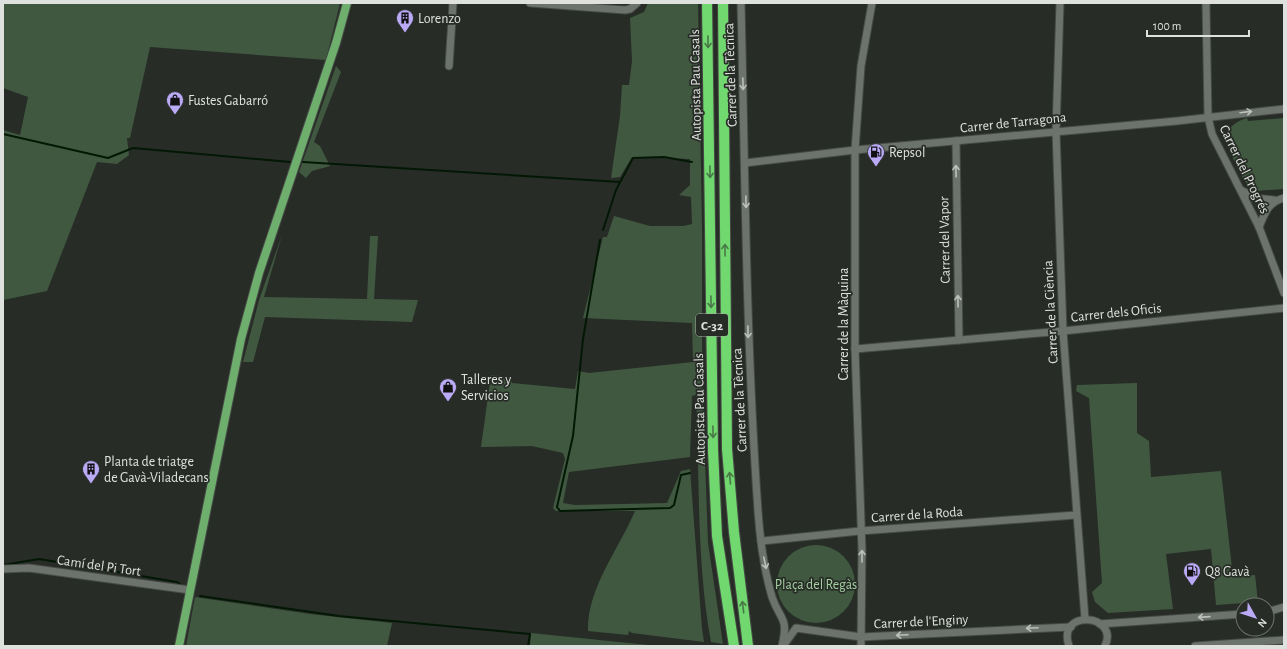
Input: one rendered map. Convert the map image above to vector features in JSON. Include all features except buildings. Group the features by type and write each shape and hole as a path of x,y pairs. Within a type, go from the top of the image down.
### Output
{"highway":[{"name":"Autopista Pau Casals","path":"708,3 713,450 717,536 734,646"},
{"name":"Autopista Pau Casals","path":"723,3 727,449 734,532 748,646"}],"main road":[{"path":"179,646 222,427 249,309 336,43 347,3"}],"street":[{"path":"449,66 453,3"},
{"path":"530,3 625,10 630,9 637,4"},
{"name":"Carrer de la Tècnica","path":"740,3 745,163 748,348 761,541 773,598 785,624 782,646"},
{"name":"Carrer de la Màquina","path":"861,646 860,531 855,349 855,150 861,66 872,3"},
{"name":"Carrer de la Ciència","path":"1060,3 1056,131 1063,331 1085,619"},
{"name":"Carrer del Progrés","path":"1206,3 1208,117 1212,134 1259,227 1284,293"},
{"name":"Carrer de Tarragona","path":"745,163 855,150 1284,109"},
{"name":"Carrer del Vapor","path":"956,141 959,340"},
{"path":"1240,189 1255,198 1274,200 1284,198"},
{"path":"1259,227 1265,212 1274,200"},
{"name":"Carrer dels Oficis","path":"855,349 1063,331 1284,308"},
{"name":"Carrer de la Roda","path":"761,541 860,531 1076,515"},
{"name":"Camí del Pi Tort","path":"3,569 29,568 190,590"},
{"path":"1100,624 1235,615"},
{"path":"1069,646 1068,633 1071,627 1079,620 1085,619 1094,620 1105,630 1107,637 1105,646"},
{"name":"Carrer de l'Enginy","path":"782,646 796,628 861,637 1071,627"},
{"path":"1195,646 1284,640"}],"green space":[{"path":"3,3 340,3 326,60 150,47 130,138 127,138 129,155 117,164 97,162 47,291 3,300 3,130 20,135 28,97 3,88"},
{"path":"648,3 698,3 702,227 702,376 708,543 723,644 711,642 706,611 699,519 696,395 692,396 690,457 569,472 563,503 575,505 667,503 681,471 690,469 704,642 632,633 629,631 628,635 588,631 589,615 598,584 635,511 556,511 553,508 565,459 563,453 532,446 481,447 491,375 510,377 512,383 575,389 578,371 589,373 693,362 692,323 583,318 603,237 607,237 614,216 650,226 683,226 692,224 691,197 679,195 690,185 690,159 632,157 620,177 611,178 620,116 622,85 629,85 632,61 630,18 644,12"},
{"path":"336,66 341,72 314,142 320,146 330,166 312,171 306,178 299,172"},
{"path":"1247,118 1248,121 1284,118 1284,189 1256,191 1252,189 1246,183 1232,157 1229,150 1227,136 1232,126 1238,121"},
{"path":"282,235 264,297 367,299 370,236 378,236 374,299 418,300 412,322 265,317 253,362 243,362 259,300"},
{"path":"1137,383 1137,433 1149,441 1151,477 1221,471 1233,577 1255,575 1257,597 1235,597 1235,604 1216,605 1211,549 1166,554 1173,609 1108,613 1095,602 1092,592 1102,583 1089,398 1076,391 1077,385"},
{"name":"Plaça del Regàs","path":"816,545 831,548 843,557 852,569 855,584 852,599 843,611 831,620 816,623 801,620 789,611 780,599 777,584 780,569 789,557 801,548"},
{"path":"195,597 310,614 392,623 387,646 186,646"},
{"path":"531,633 658,646 530,646"}],"waterway":[{"path":"3,134 108,158 133,148 290,162"},
{"path":"603,230 616,190 633,158 664,157 692,162"},
{"path":"303,162 620,182"},
{"path":"600,240 583,339 573,436 557,507 560,511 670,508 674,505 681,475 690,473"},
{"path":"3,565 39,559 177,582 181,585"},
{"path":"200,596 339,616 530,634 528,646"}],"place":[{"name":"Lorenzo","path":"405,33"},
{"name":"Fustes Gabarró","path":"175,115"},
{"name":"Repsol","path":"876,167"},
{"name":"Talleres y Servicios","path":"448,402"},
{"name":"Planta de triatge de Gavà-Viladecans","path":"91,484"},
{"name":"Q8 Gavà","path":"1192,586"}]}
